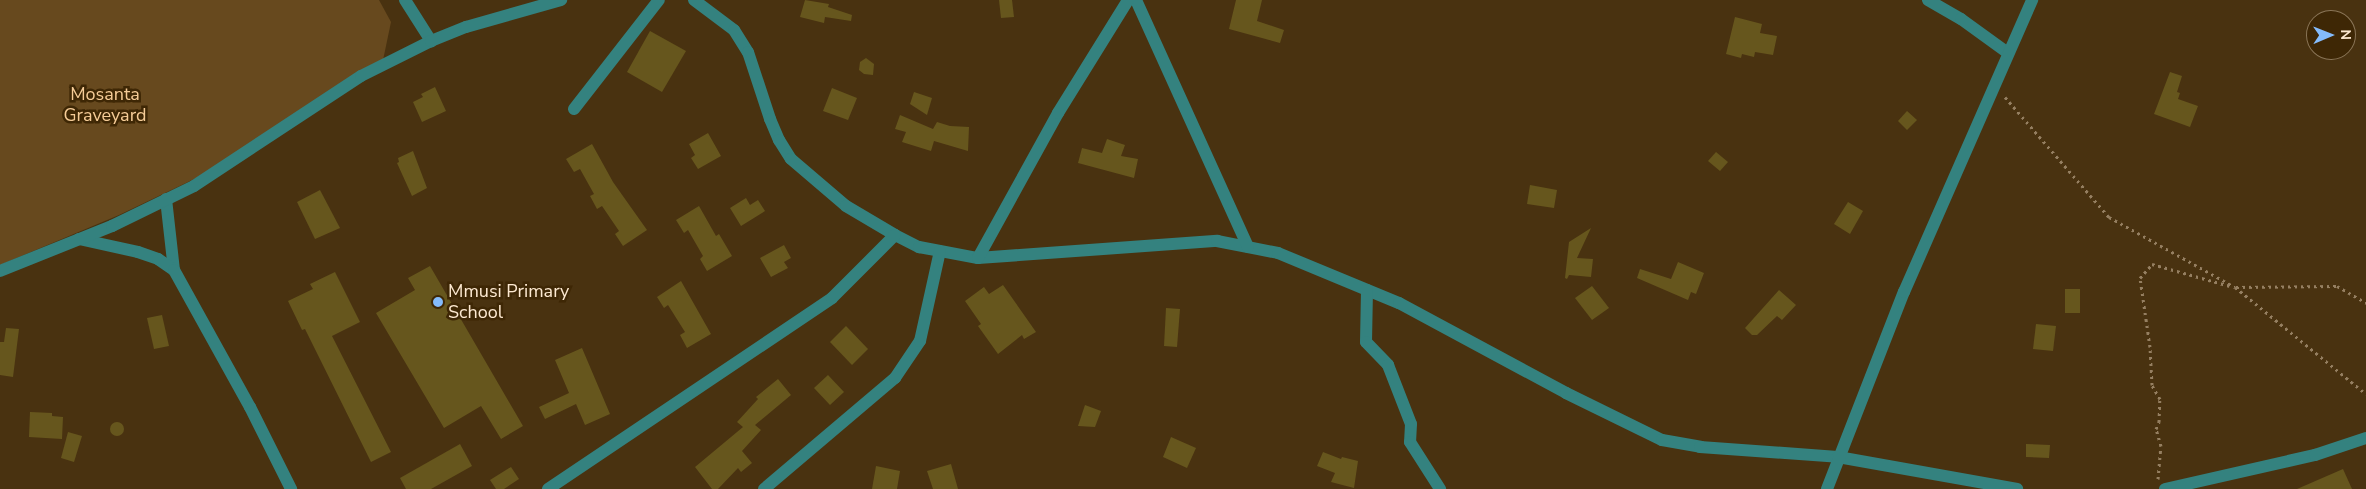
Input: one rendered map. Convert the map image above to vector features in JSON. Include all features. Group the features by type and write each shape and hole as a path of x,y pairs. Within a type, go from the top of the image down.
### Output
{"street":[{"path":"405,0 431,41"},
{"path":"0,272 112,226 194,186 361,76 431,41 466,27 561,0"},
{"path":"574,109 659,0"},
{"path":"694,0 734,30 748,52 773,126 791,159 846,206 895,236 918,247 978,258 1217,241 1278,253 1399,303 1566,393 1662,440 1700,447 1838,457 2016,489"},
{"path":"978,258 1058,112 1128,0"},
{"path":"1136,0 1248,247"},
{"path":"1928,0 1961,19 2008,53"},
{"path":"1827,489 1904,292 2032,0"},
{"path":"166,199 174,270 250,407 291,489"},
{"path":"548,489 832,298 895,236"},
{"path":"79,239 138,252 158,259 174,270"},
{"path":"764,489 895,378 920,341 940,251"},
{"path":"1367,290 1366,342 1388,365 1412,424 1410,442 1440,489"},
{"path":"2162,485 2315,455 2366,438"}],"path":[{"path":"1994,85 2109,217 2234,287 2366,394"},
{"path":"2162,485 2161,446 2156,429 2159,422 2160,400 2152,386 2150,347 2140,278 2152,264 2234,287 2337,286 2366,302"}],"green space":[{"name":"Mosanta Graveyard","path":"0,0 379,0 391,22 382,65 213,170 119,215 0,265"}],"building":[{"path":"805,0 829,4 828,7 852,15 851,21 825,17 824,23 800,17"},
{"path":"999,0 1012,0 1014,17 1001,18"},
{"path":"1236,0 1262,0 1257,21 1284,30 1280,43 1229,29"},
{"path":"1735,17 1762,24 1760,33 1777,36 1773,55 1755,52 1754,57 1742,54 1741,58 1726,54"},
{"path":"650,31 686,51 662,92 627,72"},
{"path":"866,58 874,64 873,75 864,74 859,70 860,62"},
{"path":"2170,72 2182,76 2177,92 2180,93 2178,99 2198,106 2190,127 2154,114"},
{"path":"435,87 446,111 422,122 413,102 423,97 421,94"},
{"path":"832,88 857,98 848,120 823,111"},
{"path":"914,92 932,98 927,115 910,104"},
{"path":"1907,111 1917,120 1907,130 1898,121"},
{"path":"900,115 933,129 937,122 950,126 969,127 968,151 934,141 931,151 902,142 906,132 895,129"},
{"path":"708,133 721,156 698,169 691,158 695,155 689,144"},
{"path":"1107,139 1125,145 1121,156 1138,159 1134,178 1078,163 1082,148 1102,153"},
{"path":"592,144 613,182 647,230 623,246 615,234 619,231 602,206 597,209 590,196 594,194 580,169 574,172 566,159"},
{"path":"413,151 427,188 412,196 397,163 399,162 398,158"},
{"path":"1716,152 1728,162 1720,171 1708,161"},
{"path":"1530,185 1557,190 1554,208 1527,204"},
{"path":"320,190 340,228 315,239 297,202"},
{"path":"746,198 750,205 758,200 765,211 741,226 730,208"},
{"path":"1848,202 1863,211 1850,234 1834,224"},
{"path":"699,206 716,236 719,234 732,256 707,271 700,259 703,256 688,230 684,233 676,220"},
{"path":"1591,228 1577,258 1593,259 1591,277 1569,275 1567,279 1565,278 1569,242"},
{"path":"784,245 791,258 784,262 788,268 771,277 760,258"},
{"path":"1678,262 1704,273 1696,294 1691,292 1688,300 1637,278 1640,269 1671,279"},
{"path":"430,266 523,426 501,439 481,406 444,428 376,313 415,290 408,278"},
{"path":"335,272 360,322 332,336 391,452 371,462 305,329 302,330 288,301 313,289 310,284"},
{"path":"681,281 711,334 687,348 680,335 685,332 668,305 664,308 657,297"},
{"path":"1003,285 1036,332 1024,339 1022,335 998,354 978,326 981,324 965,301 984,287 989,294"},
{"path":"1592,286 1609,308 1592,320 1575,298"},
{"path":"2065,289 2080,289 2080,313 2065,313"},
{"path":"1779,290 1796,305 1782,320 1777,316 1757,335 1752,335 1745,328"},
{"path":"1166,308 1180,309 1177,347 1164,346"},
{"path":"162,315 169,346 154,349 147,318"},
{"path":"2036,324 2056,326 2053,351 2033,349"},
{"path":"846,326 868,349 852,365 830,342"},
{"path":"6,328 19,329 13,377 0,375 0,342 4,342"},
{"path":"582,348 610,414 585,425 576,404 545,419 539,407 569,393 555,360"},
{"path":"828,375 844,392 830,405 814,388"},
{"path":"778,379 791,395 755,425 761,430 742,451 752,463 741,472 738,468 718,489 712,489 695,467 743,427 737,422 758,399 756,397"},
{"path":"1085,405 1101,411 1095,427 1078,426"},
{"path":"30,412 52,413 52,416 63,417 62,439 29,437"},
{"path":"117,422 122,424 124,429 122,434 117,436 112,434 110,429 112,424"},
{"path":"68,432 82,436 74,462 61,458"},
{"path":"1171,437 1196,448 1187,468 1163,457"},
{"path":"460,444 472,466 431,489 406,489 400,478"},
{"path":"2026,444 2050,445 2049,458 2026,457"},
{"path":"1323,452 1341,459 1342,457 1358,461 1354,488 1331,482 1335,473 1317,466"},
{"path":"951,464 958,489 933,489 927,471"},
{"path":"876,466 900,471 897,489 872,489"},
{"path":"511,467 519,479 504,489 496,489 490,480"},
{"path":"2343,469 2352,489 2297,489"}],"place":[{"name":"Mmusi Primary School","path":"438,302"}]}
